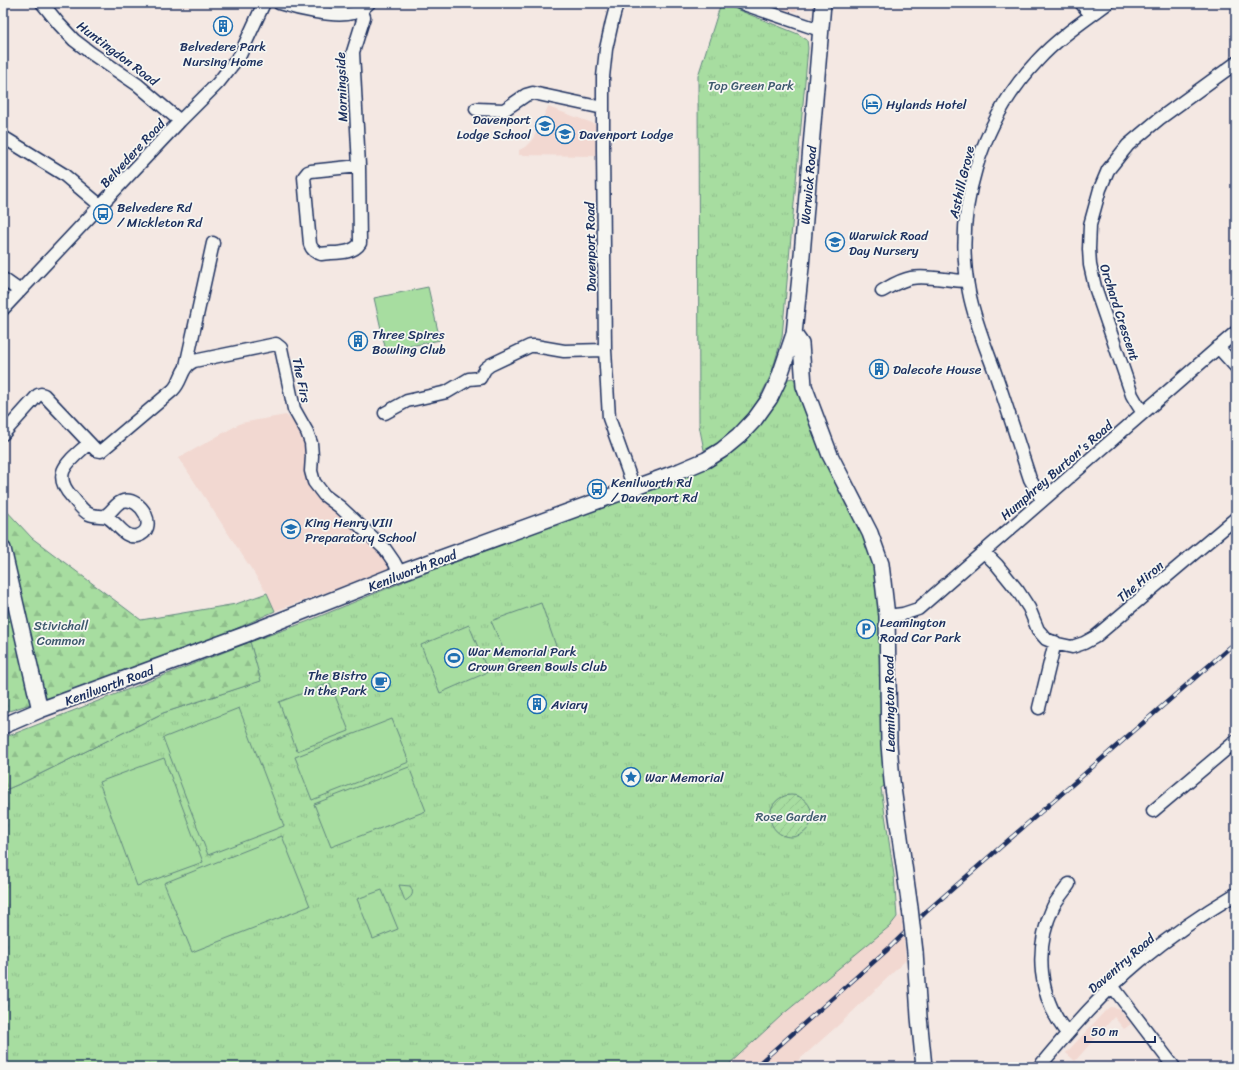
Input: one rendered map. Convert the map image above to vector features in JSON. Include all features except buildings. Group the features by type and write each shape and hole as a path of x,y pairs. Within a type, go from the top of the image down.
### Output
{"main road":[{"name":"Warwick Road","path":"793,377 794,334 823,3"},
{"name":"Leamington Road","path":"794,334 801,344 793,377 830,455 860,512 878,553 883,577 887,616 889,744 892,781 915,952 924,1067"},
{"name":"Kenilworth Road","path":"3,726 40,710 244,635 400,573 692,466 722,450 745,431 782,382 793,377"},
{"path":"3,550 40,710"}],"street":[{"name":"Huntingdon Road","path":"42,3 74,40 138,84 180,122"},
{"name":"Belvedere Road","path":"3,309 218,83 240,55 264,3"},
{"path":"279,3 297,8 334,14 354,13 365,6"},
{"name":"Davenport Road","path":"618,3 606,49 603,77 605,350 608,412 610,423 634,488"},
{"path":"741,3 820,30"},
{"path":"1081,3 1091,15"},
{"name":"Asthill Grove","path":"1042,500 1030,479 974,313 967,281 965,245 967,211 980,156 992,125 1012,91 1037,60 1091,15 1108,3"},
{"name":"Morningside","path":"358,166 311,170 304,177 310,244 311,248 317,253 321,254 350,251 357,248 360,243 358,166 353,52 364,16 365,6"},
{"name":"Orchard Crescent","path":"1144,413 1132,394 1091,272 1089,240 1090,225 1095,204 1108,170 1128,145 1159,119 1236,63"},
{"path":"476,109 504,110 526,95 532,93 603,108"},
{"path":"3,137 63,174 101,206"},
{"path":"3,434 38,395 41,394 44,395 97,451 103,451 176,388 186,366 213,243"},
{"path":"882,291 903,280 911,278 967,281"},
{"path":"3,279 20,291"},
{"name":"Humphrey Burton's Road","path":"887,616 903,614 918,609 1236,332"},
{"name":"The Firs","path":"186,366 194,361 274,344 280,346 294,409 307,432 311,443 314,482 324,495 340,507 385,549 400,573"},
{"path":"386,413 407,400 447,392 469,379 480,378 488,367 530,346 540,346 564,351 605,350"},
{"path":"1218,348 1236,367"},
{"path":"89,443 64,468 61,477 66,491 85,512 96,516 104,516"},
{"name":"The Hiron","path":"1055,642 1065,646 1078,646 1090,640 1236,518"},
{"path":"984,552 997,565 1018,591 1029,608 1040,633 1046,639 1055,642 1039,708"},
{"path":"1153,811 1236,741"},
{"path":"1218,756 1236,751"},
{"path":"1067,1033 1056,1018 1046,996 1041,961 1043,938 1049,918 1054,906 1069,884"},
{"name":"Daventry Road","path":"1039,1067 1067,1033 1140,961 1236,894"},
{"path":"1112,987 1174,1067"}],"shaded area":[{"path":"767,3 801,3 796,11 788,11"},
{"name":"Davenport Lodge","path":"548,107 595,124 596,156 519,155 519,150 525,147 533,139"},
{"name":"King Henry VIII Preparatory School","path":"286,415 300,428 307,447 308,467 377,547 390,569 275,611 267,593 179,458 241,423"},
{"path":"901,915 906,960 843,1021 791,1067 726,1067 782,1015"},
{"path":"1110,1007 1118,1008 1131,1024 1124,1029 1114,1017 1075,1061 1066,1053"}],"green space":[{"name":"Top Green Park","path":"721,3 798,34 807,40 808,48 782,337 771,375 759,399 747,417 723,441 704,450 699,425 698,76"},
{"path":"428,287 440,340 386,351 374,298"},
{"path":"792,378 800,383 878,553 892,781 881,788 894,875 897,917 890,926 782,1015 726,1067 3,1067 3,791 163,713 260,681 250,642 306,622 403,582 400,573 706,460 785,380"},
{"name":"Stivichall Common","path":"3,507 32,538 141,620 236,604 267,593 275,611 179,655 3,713"},
{"name":"War Memorial Park Crown Green Bowls Club","path":"541,603 556,646 510,664 491,621"},
{"name":"War Memorial Park Crown Green Bowls Club","path":"469,625 488,672 440,693 421,645"},
{"path":"250,642 261,681 163,713 3,791 3,738"},
{"path":"330,683 349,731 297,751 279,702"},
{"path":"239,708 284,826 208,855 163,738"},
{"path":"392,719 409,762 312,800 295,757"},
{"path":"164,758 203,862 137,886 99,782"},
{"path":"409,767 426,811 331,847 314,804"},
{"name":"Rose Garden","path":"787,795 795,795 803,798 809,804 812,816 809,828 803,834 795,837 787,837 779,834 773,828 770,820 770,812 773,804 779,798"},
{"path":"282,836 310,906 192,952 164,883"},
{"path":"399,885 410,886 412,888 412,895 405,901"},
{"path":"382,890 398,929 373,939 357,899"}],"railway":[{"path":"755,1067 887,950 927,911 1236,642"}],"place":[{"name":"Belvedere Park Nursing Home","path":"223,26"},
{"name":"Hylands Hotel","path":"872,104"},
{"name":"Davenport Lodge School","path":"545,126"},
{"name":"Davenport Lodge","path":"565,134"},
{"name":"Belvedere Rd / Mickleton Rd","path":"103,214"},
{"name":"Warwick Road Day Nursery","path":"835,242"},
{"name":"Three Spires Bowling Club","path":"358,341"},
{"name":"Dalecote House","path":"879,369"},
{"name":"Kenilworth Rd / Davenport Rd","path":"597,489"},
{"name":"King Henry VIII Preparatory School","path":"291,529"},
{"name":"Leamington Road Car Park","path":"866,629"},
{"name":"War Memorial Park Crown Green Bowls Club","path":"454,658"},
{"name":"The Bistro in the Park","path":"381,682"},
{"name":"Aviary","path":"537,704"},
{"name":"War Memorial","path":"631,777"}]}
